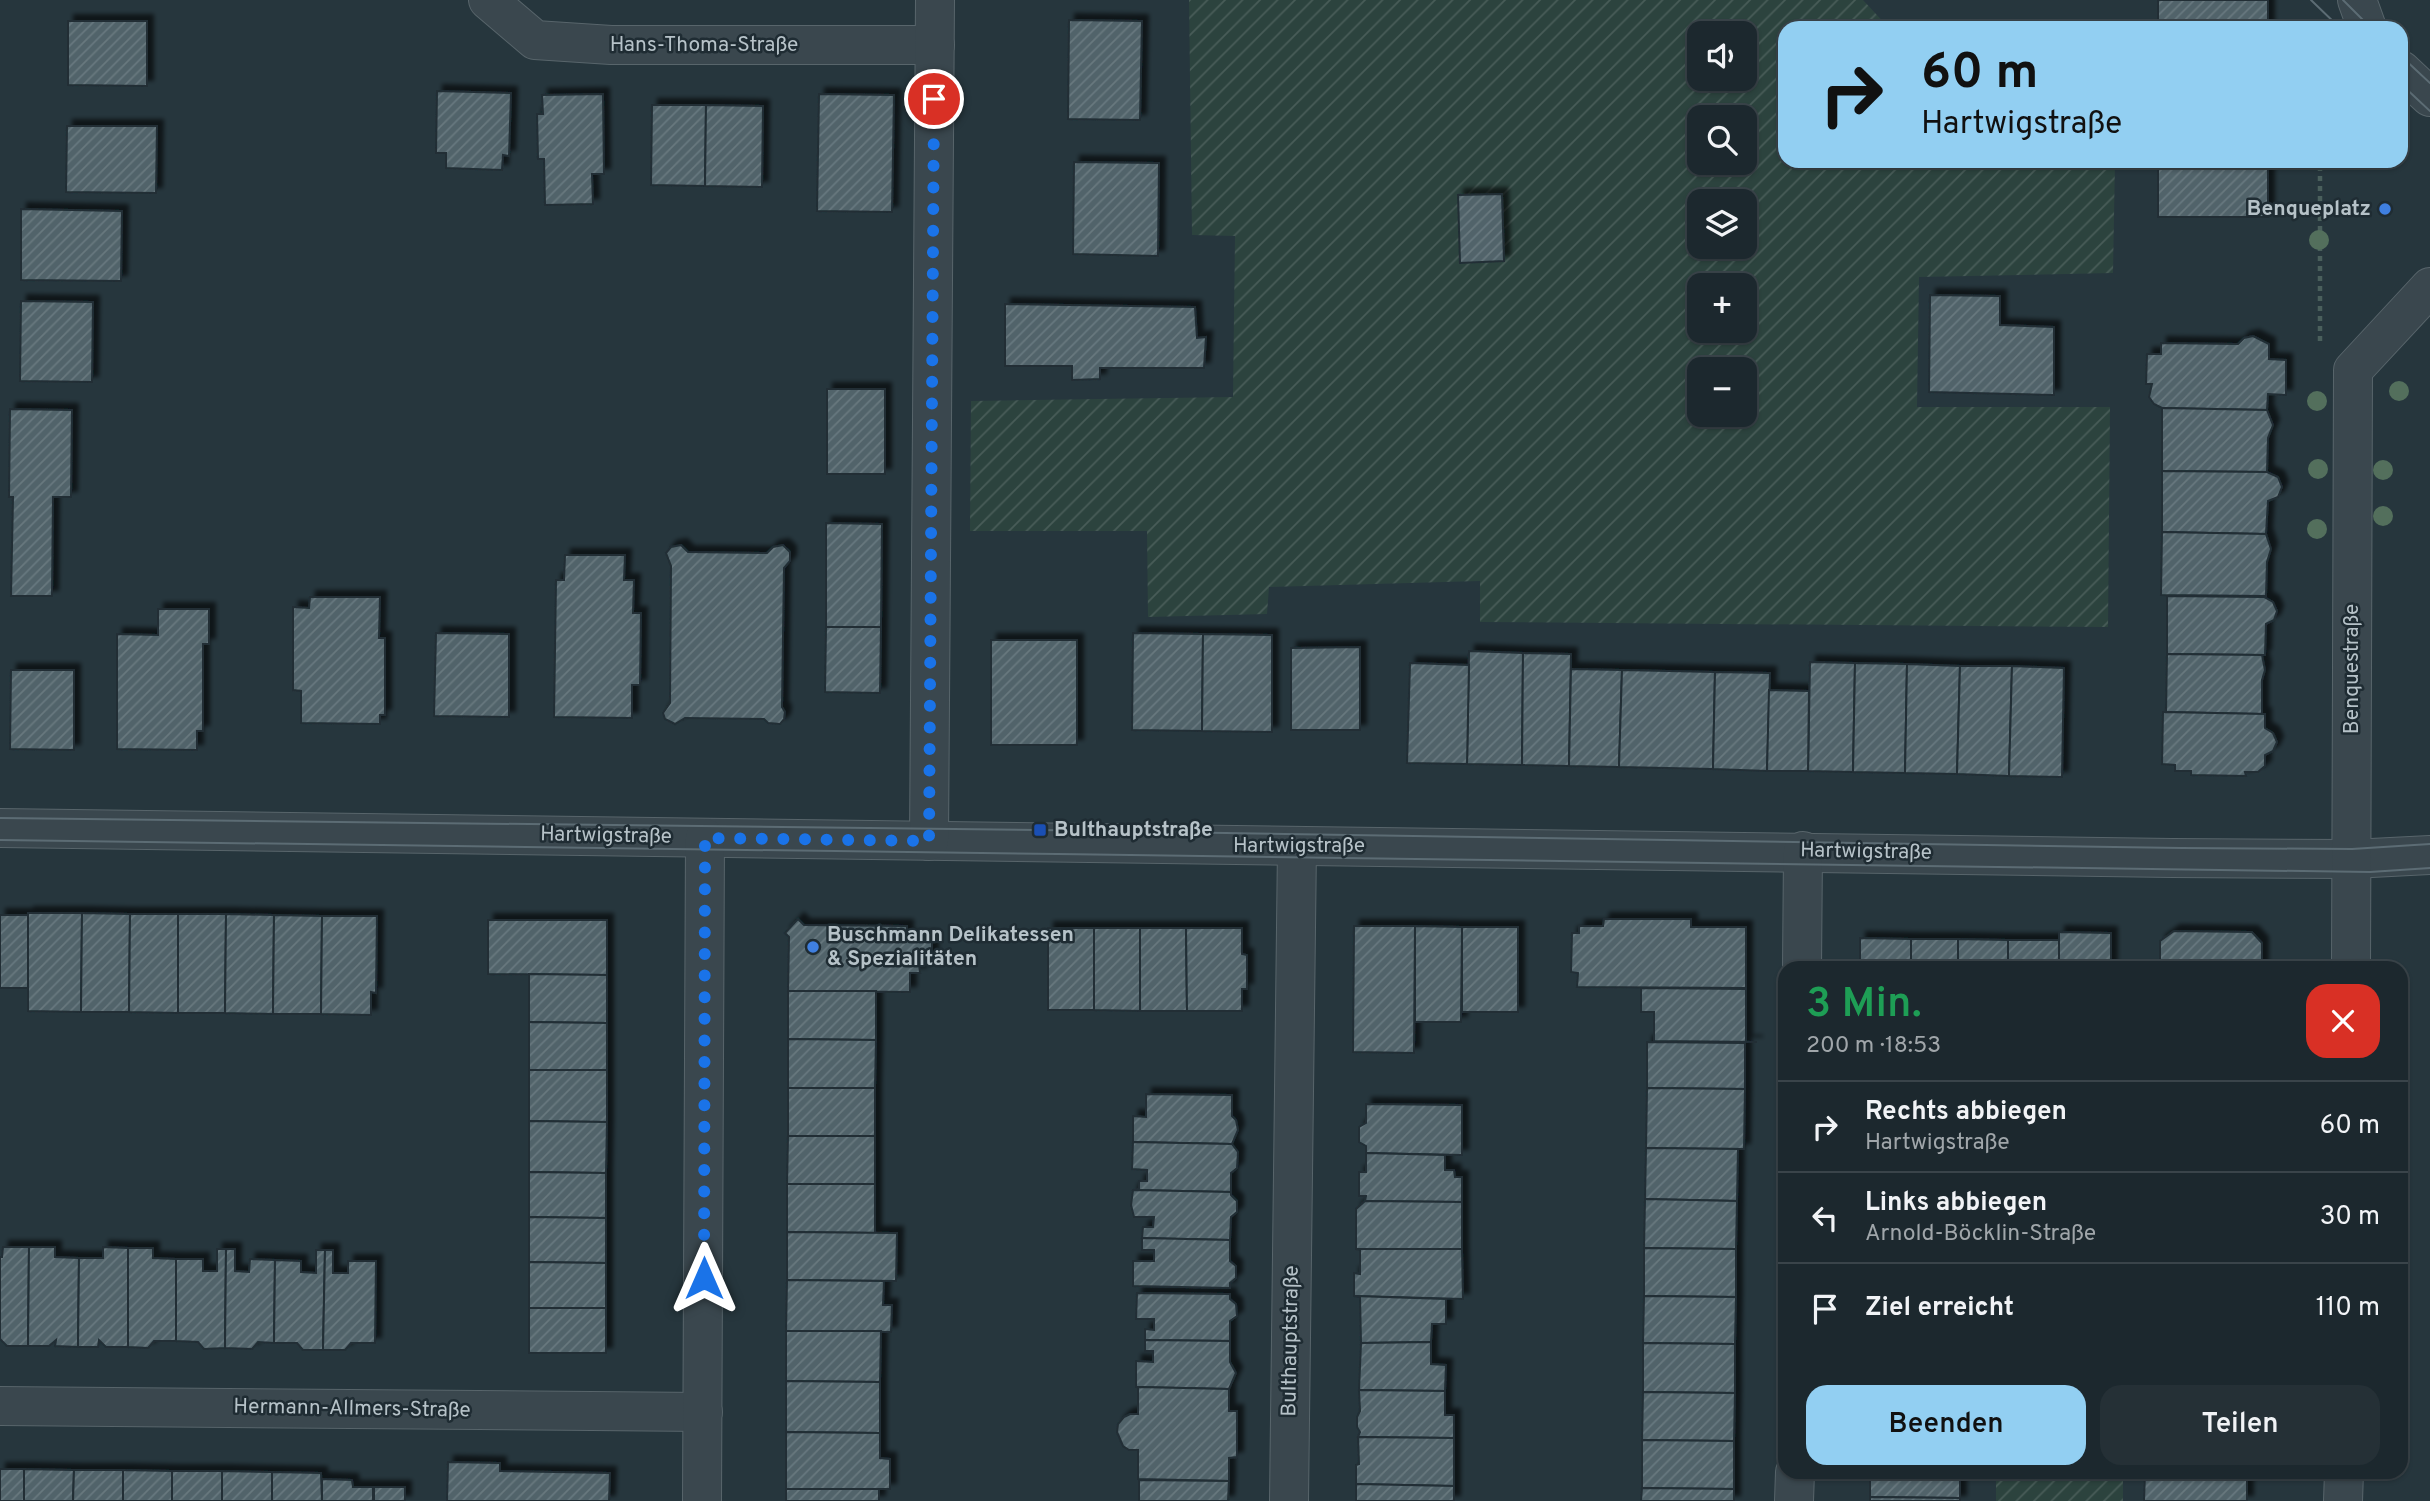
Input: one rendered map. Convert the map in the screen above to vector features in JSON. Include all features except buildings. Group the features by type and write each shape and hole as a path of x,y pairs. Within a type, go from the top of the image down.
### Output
{"street":[{"name":"Hans-Thoma-Straße","path":"488,0 535,40 611,45 935,45"},
{"path":"929,841 935,0"},
{"path":"2357,0 2364,21"},
{"path":"2408,77 2430,97"},
{"path":"2353,370 2430,287"},
{"name":"Benquestraße","path":"2351,961 2353,370"},
{"name":"Hartwigstraße","path":"0,828 2352,859 2430,855"},
{"path":"702,1501 705,838"},
{"name":"Bulthauptstraße","path":"1289,1501 1297,846"},
{"path":"1802,961 1803,851"},
{"name":"Hermann-Allmers-Straße","path":"0,1406 704,1412"},
{"path":"1794,1501 1795,1479"},
{"path":"2343,1501 2344,1479"}],"path":[{"path":"2320,168 2318,340 2353,370"}],"green space":[{"path":"1189,0 1863,0 1882,21 1778,21 1778,168 2115,168 2113,273 1919,277 1917,407 2110,407 2108,627 1480,622 1480,581 1269,587 1267,614 1148,617 1147,531 970,531 971,401 1233,397 1235,236 1192,235"},
{"path":"1996,1479 2123,1479 2123,1501 1996,1501"}],"tram line":[{"path":"2311,0 2333,21"},
{"path":"2343,0 2364,21"},
{"path":"2408,63 2430,83"},
{"path":"2408,91 2430,111"},
{"path":"0,818 1040,830 2181,848 2352,849 2430,844"},
{"path":"0,840 2370,872 2430,868"}],"place":[{"name":"Benqueplatz","path":"2385,209"},
{"name":"Bulthauptstraße","path":"1040,830"},
{"name":"Buschmann Delikatessen & Spezialitäten","path":"813,947"}],"route":[{"path":"704,1278 705,838 929,841 934,99"}]}
